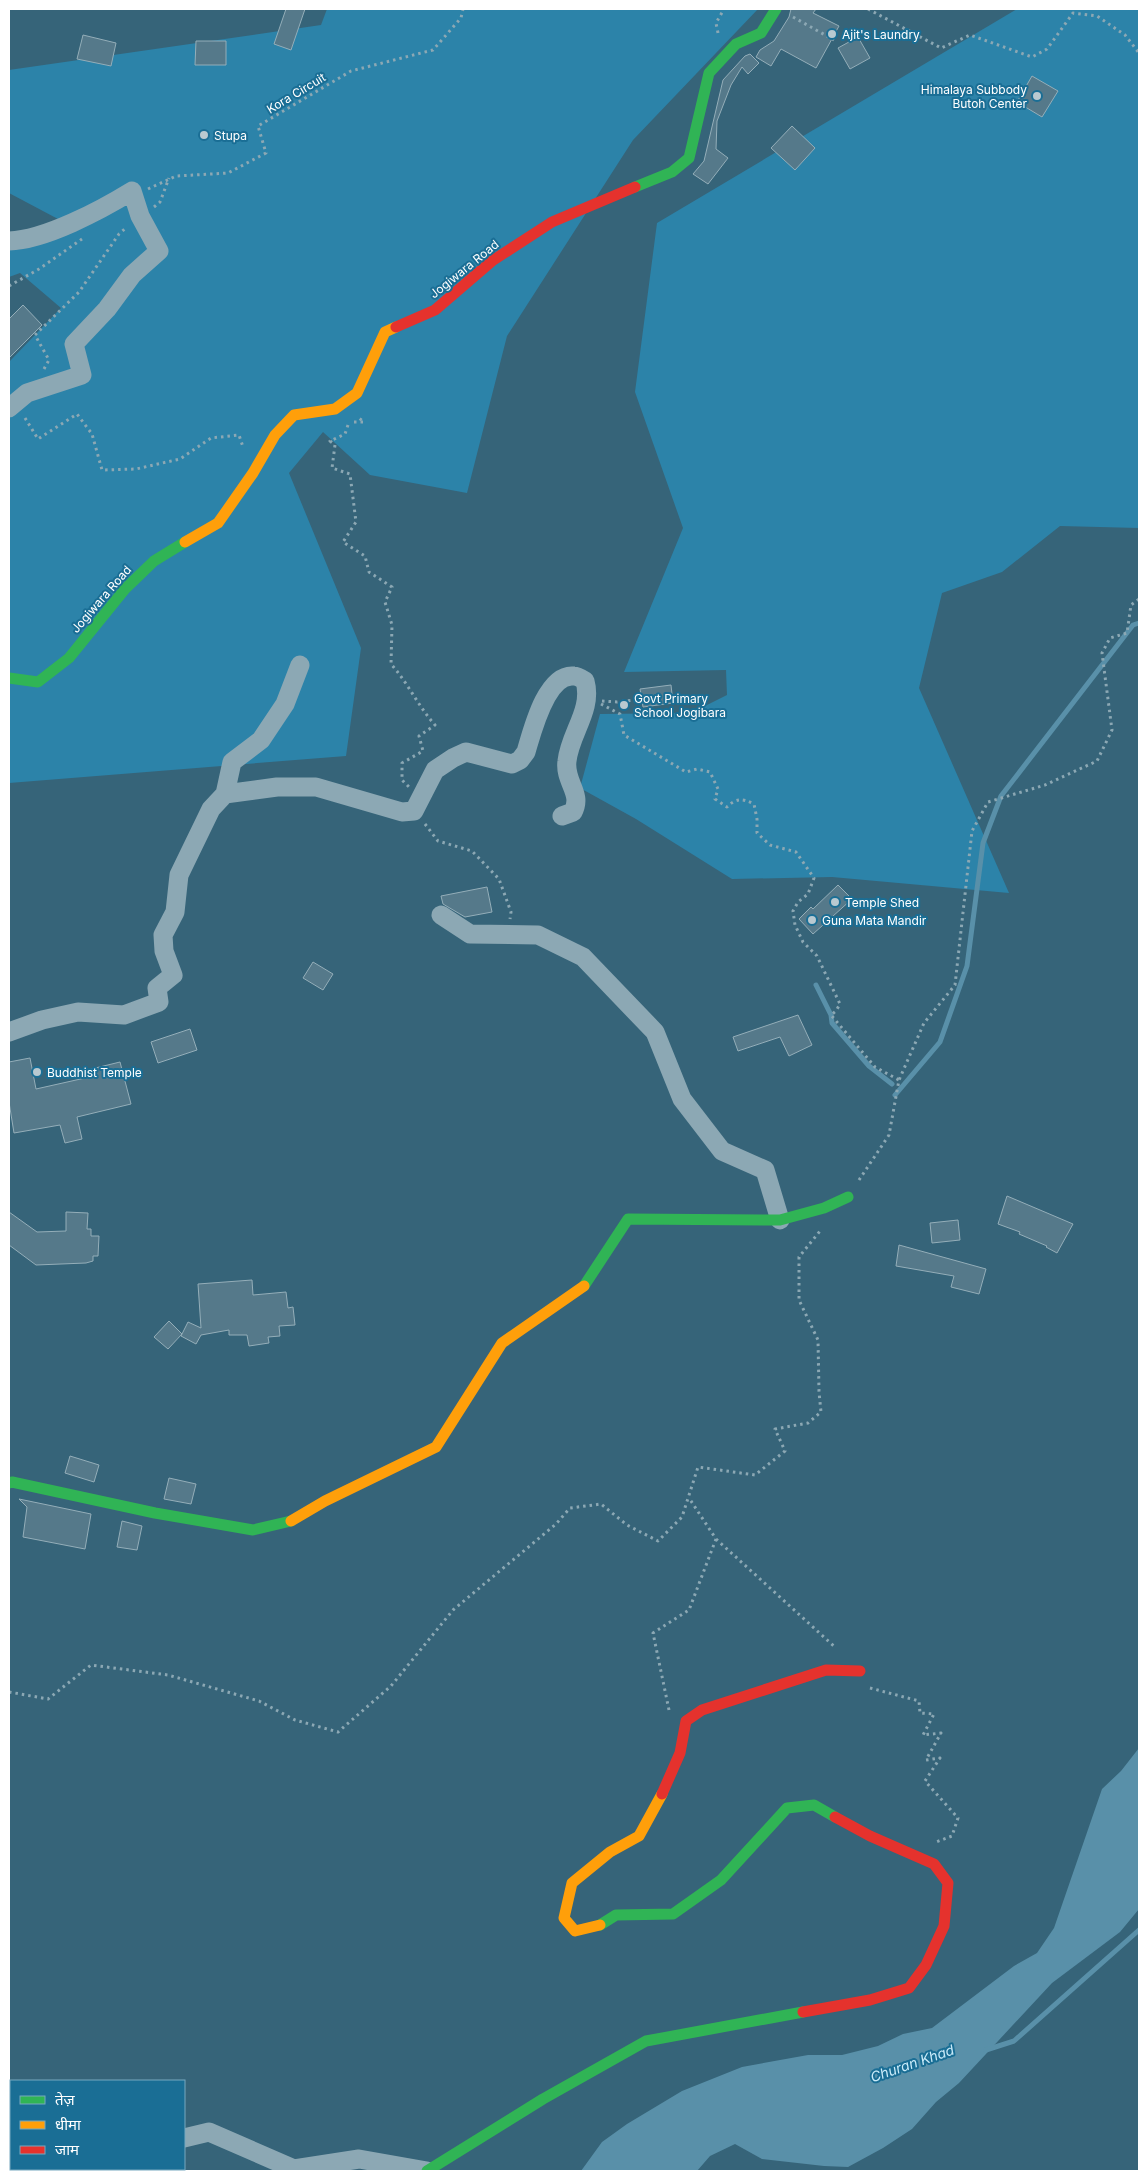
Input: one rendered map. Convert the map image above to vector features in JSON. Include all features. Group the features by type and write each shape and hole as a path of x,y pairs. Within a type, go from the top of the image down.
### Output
{"street":[{"name":"Jogiwara Road","path":"9,678 38,682 69,658 124,589 154,561 218,523 252,473 275,434 294,415 335,410 357,393 385,332 435,310 492,260 552,222 672,172 689,158 709,73 736,44 761,33 776,9"},
{"path":"9,241 22,241 46,233 104,208 132,191 140,216 159,251 132,275 107,309 74,344 82,375 26,393 9,408"},
{"path":"9,1032 42,1020 78,1012 124,1015 159,1002 157,988 173,975 164,951 163,935 175,912 179,875 211,809 225,794 232,762 261,740 285,704 300,665"},
{"path":"225,794 277,787 316,787 402,812 414,811 435,770 453,758 466,752 512,764 520,760 526,752 547,694 554,684 562,679 573,676 585,681 587,698 586,708 566,763 570,784 577,797 576,806 573,812 562,816"},
{"path":"442,914 470,934 538,935 583,957 655,1032 682,1099 722,1151 765,1170 780,1220"},
{"path":"9,1483 12,1482 155,1513 253,1530 290,1522 325,1502 436,1447 502,1343 582,1289 628,1219 780,1220 835,1205 848,1197"},
{"path":"185,2138 209,2132 294,2169 359,2159 427,2171 543,2098 646,2041 870,2000 909,1988 926,1965 944,1926 948,1883 934,1864 870,1836 814,1805 787,1808 721,1880 673,1914 616,1915 603,1924 575,1931 564,1918 572,1883 610,1852 638,1836 662,1794 680,1753 686,1720 702,1710 826,1670 860,1671"}],"path":[{"name":"Kora Circuit","path":"147,189 169,178 228,173 266,153 258,126 351,71 433,50 460,18 463,9"},
{"path":"868,9 941,48 970,34 1032,56 1047,49 1073,13 1096,16 1125,35 1139,53"},
{"path":"792,16 834,40"},
{"path":"169,178 160,202 119,234 79,292 35,335 49,360 20,410 38,439 77,414 92,434 102,470 136,469 180,459 211,438 239,435 252,473"},
{"path":"9,286 39,270 87,235"},
{"path":"356,416 364,422 349,422 345,434 330,441 335,445 332,468 350,474 356,522 343,542 365,556 369,572 392,586 385,602 392,625 391,664 404,679 423,711 435,726 419,736 423,751 402,763 402,780 416,794 414,811 438,841 472,851 499,879 511,912 509,935"},
{"path":"848,1197 889,1135 899,1080 924,1023 955,985 972,831 988,802 1045,785 1097,761 1112,730 1102,654 1110,638 1127,633 1131,605 1139,599"},
{"path":"587,698 620,714 624,735 638,745 686,772 697,769 710,772 718,789 715,800 727,807 734,800 744,799 754,804 757,832 770,845 796,852 814,878 808,894 798,902 793,911 795,925 803,942 817,956 840,1004 831,1015 876,1067 899,1080"},
{"path":"587,698 617,702 635,700"},
{"path":"9,1692 48,1699 91,1665 168,1675 258,1701 295,1720 338,1732 391,1686 453,1610 556,1524 570,1508 601,1504 627,1524 658,1541 682,1518 698,1467 755,1475 785,1451 775,1429 808,1423 821,1412 818,1340 799,1300 799,1257 824,1227"},
{"path":"689,1497 716,1539 840,1652"},
{"path":"671,1713 667,1704 653,1634 689,1610 716,1539"},
{"path":"860,1671 864,1687 919,1701 920,1713 934,1714 923,1735 941,1733 926,1760 940,1758 925,1781 958,1818 952,1836 932,1844"}],"shaded area":[{"path":"327,9 758,9 633,140 507,336 467,493 370,475 323,432 289,473 361,648 346,756 9,783 9,362 61,308 20,273 9,277 9,244 58,219 9,193 9,70 321,25"},
{"path":"1017,9 1139,9 1139,528 1060,526 1002,572 942,593 919,688 1009,893 832,877 732,879 636,819 580,788 600,714 691,713 727,695 726,670 624,672 683,528 635,392 657,223"}],"water":[{"path":"1139,1748 1139,1909 1120,1932 1052,1983 959,2083 936,2102 912,2129 883,2148 848,2167 762,2159 735,2144 710,2156 697,2171 581,2171 602,2142 627,2124 682,2091 742,2067 808,2055 842,2055 878,2046 903,2034 932,2028 1014,1966 1037,1953 1054,1928 1102,1789 1121,1771"}],"building":[{"path":"286,9 305,9 291,50 274,44"},
{"path":"791,9 816,9 813,13 839,26 816,68 781,49 771,66 756,57 760,50 774,41 789,17"},
{"path":"83,35 116,43 111,66 77,59"},
{"path":"858,37 870,58 850,69 838,48"},
{"path":"196,41 226,41 226,65 195,65"},
{"path":"750,54 759,63 748,74 742,67 731,85 717,121 716,149 728,158 708,184 693,174 704,161 723,80 745,56"},
{"name":"Himalaya Subbody Butoh Center","path":"1032,76 1058,91 1042,117 1017,102"},
{"path":"792,126 815,148 795,170 771,148"},
{"path":"23,305 42,325 9,358 9,319"},
{"name":"Govt Primary School Jogibara","path":"671,685 673,703 643,707 640,689"},
{"path":"838,885 852,899 813,934 799,919 811,907 813,909"},
{"path":"487,887 492,912 465,917 443,904 441,896"},
{"path":"313,962 333,974 323,990 303,978"},
{"path":"798,1015 812,1045 789,1056 780,1037 738,1051 733,1037"},
{"path":"190,1029 197,1050 158,1063 151,1042"},
{"path":"30,1058 36,1089 85,1078 83,1071 120,1062 131,1104 77,1117 82,1139 65,1143 60,1125 14,1133 9,1102 9,1062"},
{"path":"1007,1196 1073,1224 1057,1253 1047,1246 1019,1234 1020,1232 998,1224"},
{"path":"9,1212 37,1232 66,1231 66,1212 88,1213 87,1229 91,1229 91,1236 99,1236 98,1256 93,1256 93,1261 86,1263 36,1265 9,1245"},
{"path":"958,1220 960,1240 932,1243 930,1223"},
{"path":"899,1245 986,1269 979,1294 951,1287 954,1276 896,1266"},
{"path":"252,1280 253,1295 286,1292 288,1308 293,1307 295,1325 279,1326 280,1336 268,1337 269,1343 249,1346 247,1335 229,1335 229,1330 201,1335 196,1344 181,1336 188,1322 201,1328 198,1284"},
{"path":"169,1321 182,1334 168,1349 154,1337"},
{"path":"70,1456 99,1465 94,1482 65,1473"},
{"path":"169,1478 196,1484 191,1504 164,1499"},
{"path":"19,1499 91,1514 85,1549 23,1537 27,1507"},
{"path":"122,1521 142,1526 137,1550 117,1547"}],"waterway":[{"path":"895,1095 940,1042 967,966 983,843 1001,796 1133,625 1139,623"},
{"path":"816,985 831,1015 832,1023 869,1066 892,1084"},
{"name":"Churan Khad","path":"986,2050 1014,2041 1139,1930"}],"traffic: fast":[{"path":"635,187 672,172 689,158 709,73 736,44 761,33 776,9"},
{"path":"9,678 38,682 69,658 125,589 154,561 185,542"},
{"path":"584,1286 628,1219 780,1220 824,1208 848,1197"},
{"path":"9,1483 12,1482 155,1513 253,1530 291,1521"},
{"path":"600,1925 616,1915 673,1914 721,1880 787,1808 814,1805 835,1817"},
{"path":"427,2171 543,2099 646,2041 803,2012"}],"traffic: slow":[{"path":"185,542 218,523 253,473 275,435 294,415 335,409 357,393 385,332 396,327"},
{"path":"291,1521 325,1501 436,1447 502,1343 584,1286"},
{"path":"600,1925 575,1931 564,1918 572,1883 610,1852 639,1836 662,1794"}],"traffic: jam":[{"path":"396,327 435,310 492,261 552,222 635,187"},
{"path":"662,1794 680,1753 686,1721 702,1710 826,1670 860,1671"},
{"path":"803,2012 870,2000 909,1988 926,1965 944,1926 948,1883 934,1864 870,1836 835,1817"}],"place":[{"name":"Ajit's Laundry","path":"832,34"},
{"name":"Himalaya Subbody Butoh Center","path":"1037,96"},
{"name":"Stupa","path":"204,135"},
{"name":"Govt Primary School Jogibara","path":"624,705"},
{"name":"Temple Shed","path":"835,902"},
{"name":"Guna Mata Mandir","path":"812,920"},
{"name":"Buddhist Temple","path":"37,1072"}]}
